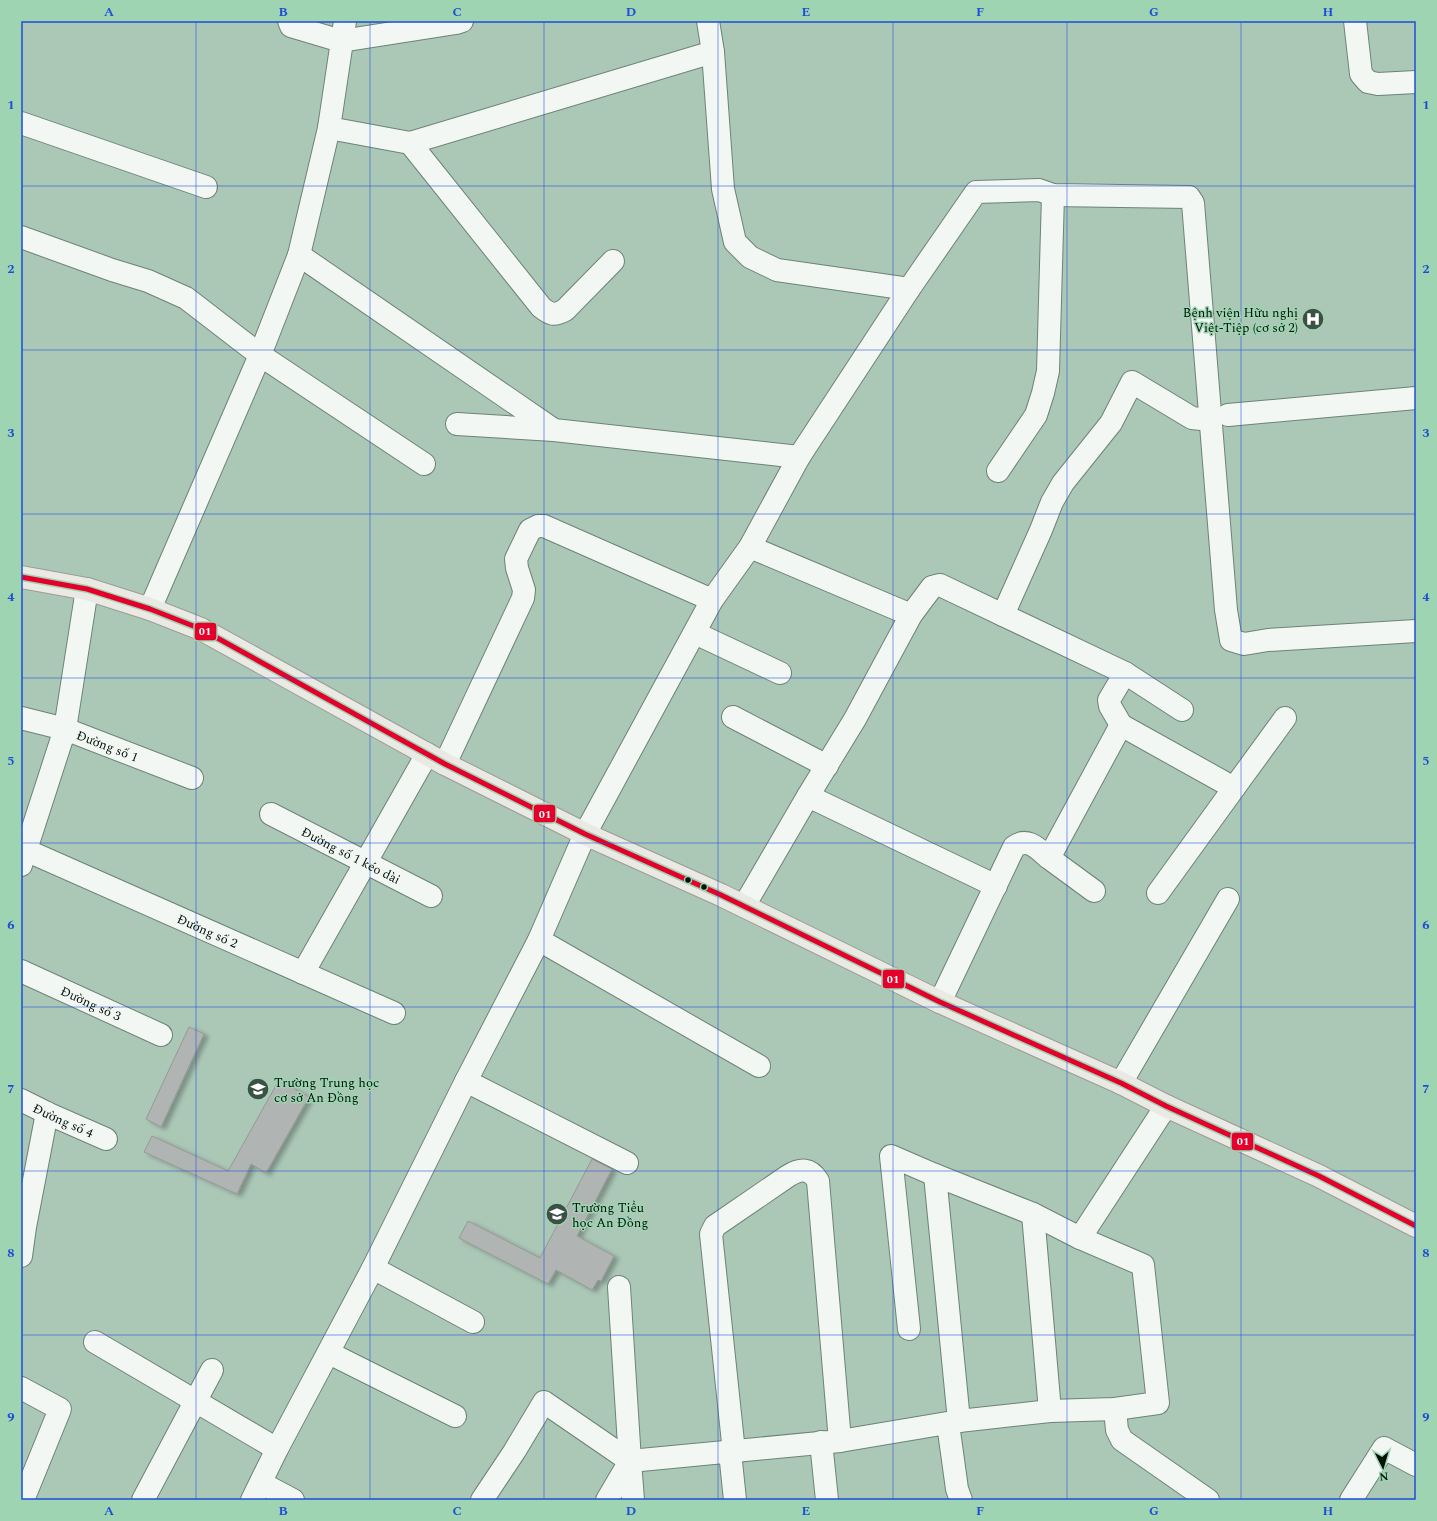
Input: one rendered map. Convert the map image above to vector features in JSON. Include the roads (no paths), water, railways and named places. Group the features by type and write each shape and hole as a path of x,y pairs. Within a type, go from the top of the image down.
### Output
{"main road":[{"path":"21,577 87,589 150,609 201,629 436,759 585,834 744,906 940,1002 1121,1083 1166,1106 1319,1176 1416,1226"}],"street":[{"path":"289,21 289,24 294,27 343,31 456,23 462,21"},
{"path":"708,21 713,52 723,189 735,242 750,257 777,270 909,289"},
{"path":"1355,21 1361,74 1368,82 1378,84 1416,82"},
{"path":"150,609 260,355 299,255 328,128 343,31"},
{"path":"328,128 410,143 713,52"},
{"path":"21,123 206,187"},
{"path":"410,143 541,308 549,313 556,314 565,310 613,261"},
{"path":"293,1500 256,1491 373,1268 466,1081 539,940 585,834 712,600 750,547 798,457 909,289 976,192 1039,190 1053,195 1189,197 1193,202 1220,417 1226,610 1231,640 1244,644 1268,640 1416,631"},
{"path":"998,471 1036,415 1046,378 1049,342 1053,195"},
{"path":"21,237 112,270 148,281 186,298 260,355 424,464"},
{"path":"299,255 554,430"},
{"path":"1003,615 1052,502 1063,483 1112,423 1132,382 1192,418 1220,417 1416,398"},
{"path":"457,424 554,430 798,457"},
{"path":"303,973 366,862 436,759 523,598 524,590 517,568 516,559 530,530 534,527 544,526 712,600"},
{"path":"750,547 911,615"},
{"path":"744,906 855,719 911,615 932,586 940,585 1125,673 1182,710"},
{"path":"23,854 65,729 87,589"},
{"path":"695,633 780,673"},
{"path":"1125,673 1109,700 1110,706 1121,725 1234,788"},
{"name":"Đường số 1","path":"21,718 65,729 192,778"},
{"path":"733,718 827,766"},
{"path":"1158,893 1285,718"},
{"path":"1049,858 1121,725"},
{"path":"808,796 996,886"},
{"name":"Đường số 1 kéo dài","path":"271,814 431,896"},
{"path":"940,1002 1014,847 1019,843 1025,842 1032,844 1094,891"},
{"name":"Đường số 2","path":"23,854 394,1013"},
{"path":"1121,1083 1228,899"},
{"path":"539,940 759,1066"},
{"name":"Đường số 3","path":"21,971 161,1035"},
{"path":"466,1081 627,1163"},
{"name":"Đường số 4","path":"21,1100 106,1139"},
{"path":"1080,1238 1166,1106"},
{"path":"21,1256 24,1218 47,1113"},
{"path":"482,1500 514,1452 544,1402 630,1461 830,1441 954,1422 1050,1411 1116,1409 1158,1403 1143,1265 1080,1238 1033,1214 891,1156 909,1329"},
{"path":"735,1500 732,1452 711,1234 715,1226 733,1213 788,1176 803,1170 814,1175 818,1181 830,1441 827,1500"},
{"path":"935,1175 954,1422 957,1489 960,1500"},
{"path":"1033,1214 1050,1411"},
{"path":"373,1268 473,1322"},
{"path":"618,1287 633,1500"},
{"path":"94,1342 277,1449"},
{"path":"329,1353 455,1416"},
{"path":"143,1500 212,1370"},
{"path":"21,1388 60,1409 23,1500"},
{"path":"1116,1409 1117,1430 1122,1440 1208,1500"},
{"path":"1352,1500 1384,1448 1416,1465"},
{"path":"607,1500 630,1461"}],"place":[{"name":"Bệnh viện Hữu nghị Việt-Tiệp (cơ sở 2)","path":"1313,319"},
{"name":"Trường Trung học cơ sở An Đồng","path":"258,1089"},
{"name":"Trường Tiểu học An Đồng","path":"557,1214"}]}
